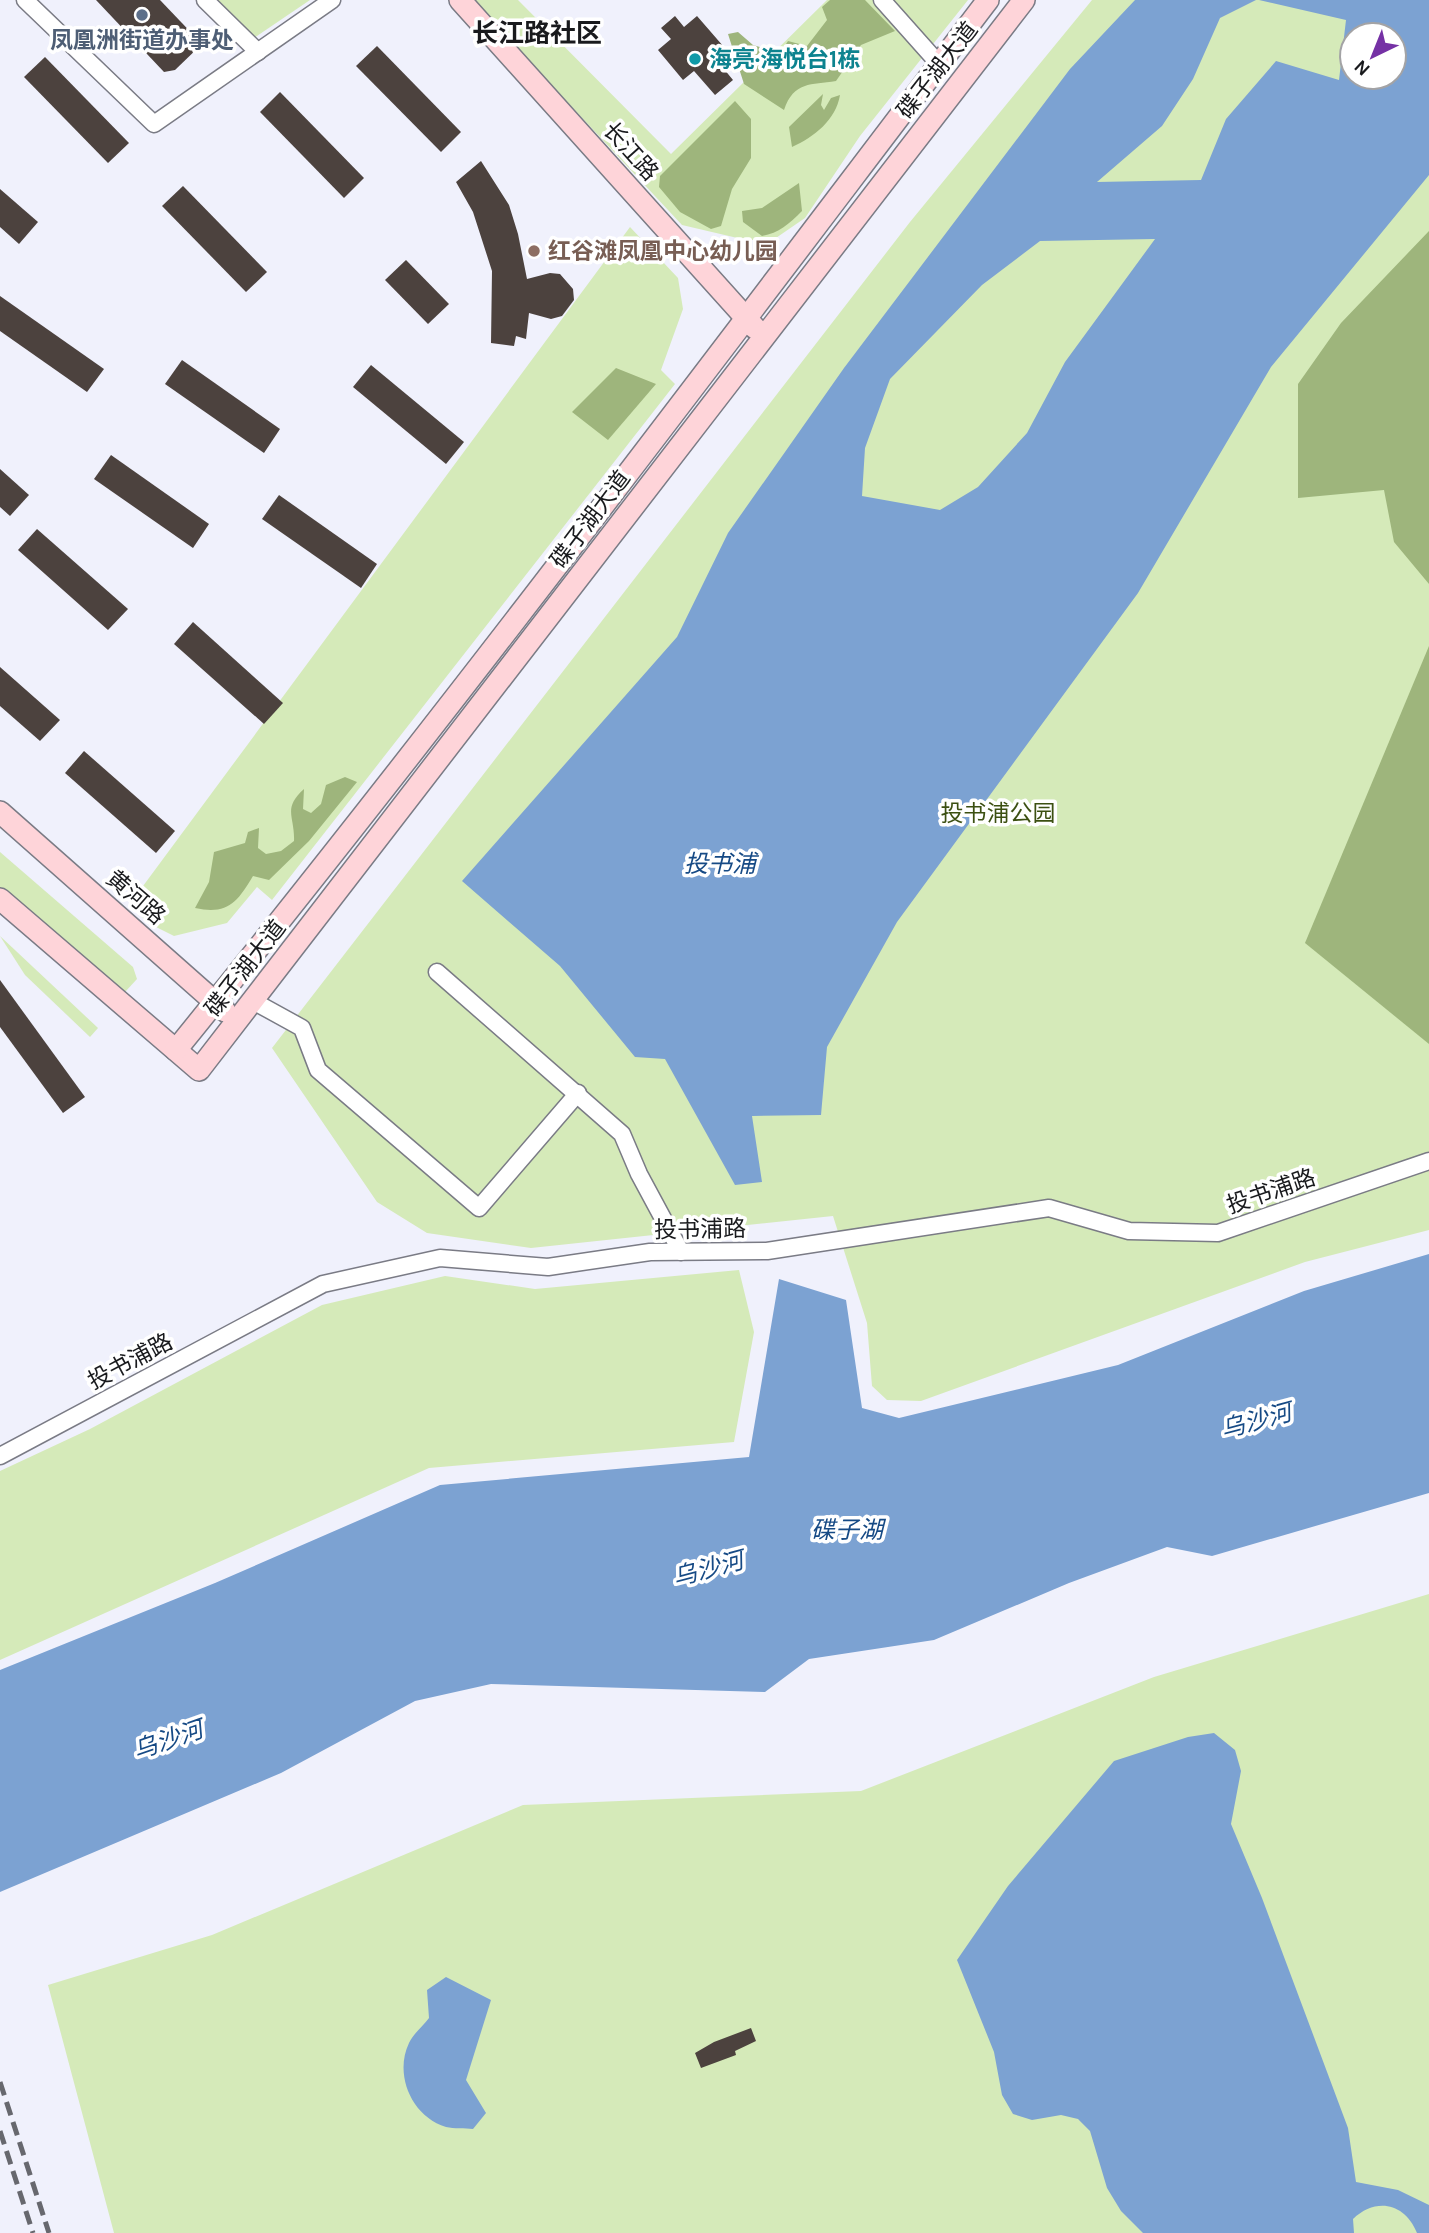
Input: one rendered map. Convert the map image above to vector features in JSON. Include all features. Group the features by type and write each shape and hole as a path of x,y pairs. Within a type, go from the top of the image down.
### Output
{"main road":[{"name":"长江路","path":"460,0 763,337"},
{"name":"碟子湖大道","path":"988,0 746,318 176,1050 199,1070 1024,0"},
{"name":"黄河路","path":"0,812 237,1022"},
{"path":"0,899 176,1050"}],"street":[{"path":"25,0 154,124 332,0"},
{"path":"205,0 258,52"},
{"path":"882,0 939,64"},
{"path":"437,972 622,1134 639,1174 681,1252"},
{"path":"253,1001 302,1028 318,1070 479,1208 578,1093"},
{"name":"投书浦路","path":"0,1456 323,1284 440,1258 548,1267 650,1252 767,1251 1049,1208 1129,1231 1218,1233 1429,1161"}],"green space":[{"path":"216,0 310,0 254,38"},
{"path":"472,0 518,0 671,154 827,0 968,0 860,136 805,218 773,240 746,240 682,225"},
{"path":"830,0 865,0 895,31 861,45 836,81 811,84 798,89 784,110 744,84 728,34 738,32 753,45 780,53 788,41 807,46 827,20 822,7"},
{"name":"投书浦公园","path":"1092,0 1429,0 1429,1230 1305,1262 921,1401 887,1400 872,1386 867,1323 833,1216 531,1248 427,1233 377,1202 272,1048 910,222"},
{"path":"823,94 821,105 824,110 831,98 840,95 834,112 816,133 792,147 789,127"},
{"path":"735,101 751,119 751,158 732,189 721,226 711,229 680,212 659,187 660,176"},
{"path":"799,183 802,211 784,227 762,236 743,222 742,211 762,208"},
{"path":"630,227 678,278 683,309 661,370 675,384 272,900 257,887 227,923 174,936 150,924 129,905"},
{"path":"1429,231 1429,584 1394,542 1384,490 1298,498 1298,384 1341,323"},
{"path":"616,368 656,384 608,440 572,412"},
{"path":"1429,646 1429,1044 1305,943"},
{"path":"345,777 357,782 309,841 269,880 253,876 236,900 223,908 195,908 209,882 214,852 245,843 248,832 259,828 258,848 266,854 281,851 294,841 291,808 297,796 304,789 303,809 311,813 321,804 326,785"},
{"path":"0,852 133,967 137,979 125,992 114,989 0,890"},
{"path":"0,936 98,1028 90,1037 25,975"},
{"path":"739,1270 754,1332 734,1442 429,1468 0,1660 0,1471 90,1429 322,1305 445,1276 535,1289"},
{"path":"1429,1594 1429,2233 114,2233 48,1985 212,1935 523,1805 861,1791 1154,1677"}],"water":[{"name":"投书浦","path":"1135,0 1256,0 1220,18 1193,79 1162,126 1097,182 1201,180 1226,119 1276,61 1338,80 1338,91 1408,91 1408,21 1346,21 1259,0 1429,0 1429,175 1271,367 1138,593 897,922 827,1047 821,1115 752,1116 762,1182 735,1185 665,1059 635,1057 560,966 462,881 677,637 728,533 844,368 1070,69","holes":["1155,239 1065,362 1027,433 978,487 940,510 862,496 865,448 890,379 982,285 1040,241"]},
{"name":"碟子湖","path":"1429,1254 1429,1493 1212,1556 1167,1547 1069,1583 934,1640 809,1659 765,1692 491,1684 415,1701 281,1773 0,1892 0,1670 215,1583 440,1485 749,1457 779,1279 846,1300 862,1408 899,1418 1118,1365 1304,1291"},
{"path":"1214,1733 1235,1750 1241,1771 1231,1824 1262,1898 1348,2128 1356,2182 1398,2190 1429,2205 1429,2233 1417,2233 1405,2215 1389,2206 1380,2206 1362,2212 1353,2219 1354,2233 1143,2233 1121,2211 1107,2188 1090,2131 1078,2119 1061,2115 1032,2120 1013,2114 1002,2095 994,2052 957,1960 1008,1886 1114,1761 1188,1737"},
{"path":"446,1977 491,2000 466,2080 486,2113 473,2129 449,2128 434,2122 415,2104 405,2080 405,2055 409,2043 429,2018 427,1990"}],"building":[{"path":"96,0 160,0 202,44 175,70 164,72"},
{"name":"海亮·海悦台1栋","path":"675,16 684,27 697,16 730,54 719,63 733,80 715,95 694,71 683,80 658,50 671,39 661,28"},
{"path":"377,46 461,132 441,152 356,66"},
{"path":"45,57 129,143 108,163 24,77"},
{"path":"280,92 364,178 344,198 260,112"},
{"path":"481,161 509,205 527,279 550,273 560,274 573,289 574,300 562,316 551,319 529,313 526,339 516,336 514,346 491,343 492,271 473,212 456,182"},
{"path":"183,186 267,272 246,292 162,206"},
{"path":"0,189 38,222 19,244 0,227"},
{"path":"406,260 449,304 428,324 385,280"},
{"path":"0,296 104,369 87,392 0,331"},
{"path":"182,360 280,429 264,453 165,384"},
{"path":"371,365 464,442 446,464 353,387"},
{"path":"111,455 209,524 193,548 94,479"},
{"path":"0,469 29,495 10,516 0,507"},
{"path":"279,495 377,564 361,588 262,519"},
{"path":"37,529 128,609 108,630 18,550"},
{"path":"193,622 283,703 264,724 174,644"},
{"path":"0,667 60,720 40,741 0,706"},
{"path":"84,751 175,831 156,853 65,773"},
{"path":"0,980 85,1097 63,1113 0,1027"},
{"path":"751,2028 756,2041 735,2051 736,2055 701,2068 695,2053 714,2042"}],"railway":[{"path":"0,2082 49,2233"},
{"path":"0,2131 33,2233"}],"place":[{"name":"凤凰洲街道办事处","path":"142,15"},
{"name":"海亮·海悦台1栋","path":"695,59"},
{"name":"红谷滩凤凰中心幼儿园","path":"534,251"}],"district":[{"name":"长江路社区","path":"537,33"}],"water label":[{"name":"乌沙河","path":"1256,1421"},
{"name":"乌沙河","path":"708,1569"},
{"name":"乌沙河","path":"168,1740"}]}
